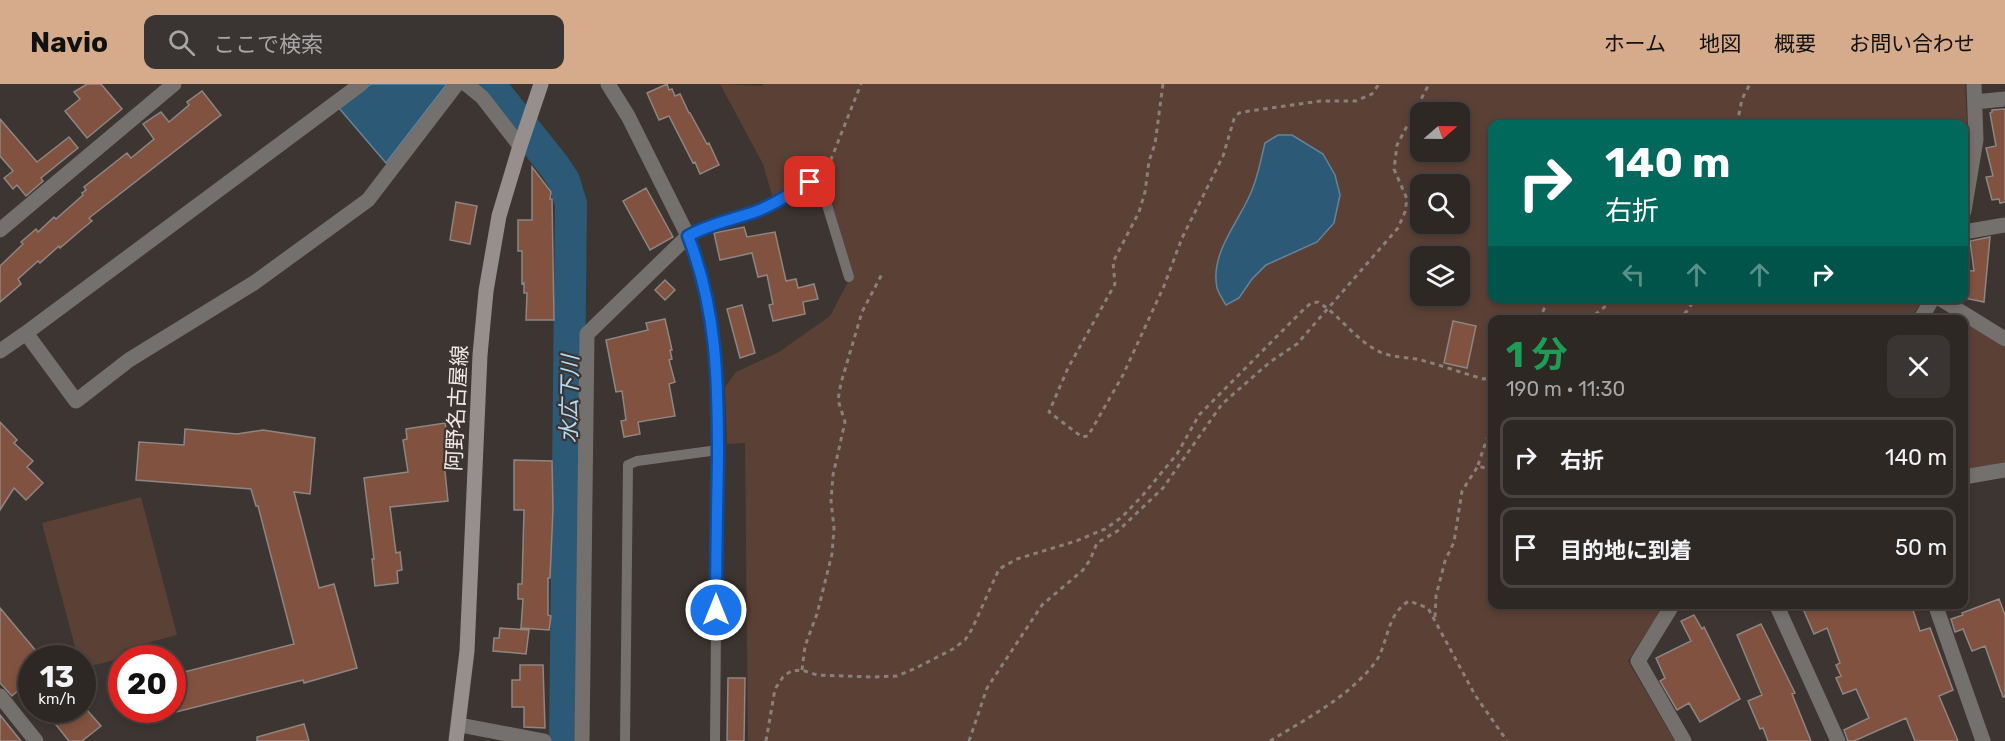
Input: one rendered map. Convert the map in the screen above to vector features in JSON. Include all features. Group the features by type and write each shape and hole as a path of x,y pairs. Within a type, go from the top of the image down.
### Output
{"main road":[{"name":"阿野名古屋線","path":"456,741 460,724 467,651 480,355 486,291 499,216 541,84"}],"street":[{"path":"0,230 174,84"},
{"path":"0,351 361,84"},
{"path":"26,333 76,401 129,360 255,283 368,200 457,84"},
{"path":"466,84 482,97 521,144"},
{"path":"582,741 587,334 688,236 628,116 608,84"},
{"path":"1968,188 1976,140 1974,84"},
{"path":"1975,102 2005,99"},
{"path":"1968,231 2005,225"},
{"path":"1947,303 1966,315"},
{"path":"1968,316 2005,339"},
{"path":"1968,476 2005,470"},
{"path":"1670,609 1638,661 1684,741"},
{"path":"1778,609 1838,741"},
{"path":"1937,609 1983,741"},
{"path":"0,696 36,741"},
{"path":"460,724 544,741"}],"lane":[{"path":"714,741 717,367 713,330 701,268 688,236 706,226 758,210 781,200 810,182 823,192 849,277"},
{"path":"626,741 628,465 637,461 718,450"}],"path":[{"path":"819,189 861,84"},
{"path":"1163,84 1155,144 1149,161 1145,192 1139,212 1113,262 1115,284 1068,368 1049,412 1082,437 1088,436 1123,375 1164,286 1182,238 1223,156 1234,119 1239,113 1321,101 1356,101 1372,94 1379,84"},
{"path":"969,741 987,687 1042,604 1083,570 1097,543 1119,530 1163,488 1222,404 1270,362 1297,344 1398,228 1405,212 1407,199 1394,169 1394,156 1397,145 1429,84"},
{"path":"1738,120 1742,99 1750,84"},
{"path":"802,670 805,646 817,614 832,554 833,475 845,422 838,400 841,382 862,312 883,272"},
{"path":"766,741 775,690 783,677 791,671 802,670 817,675 832,676 897,676 916,668 953,649 965,640 999,569 1017,559 1095,533 1122,517 1177,454 1199,415 1311,303 1318,302 1328,308 1363,342 1379,352 1390,356 1417,359 1484,379 1488,378"},
{"path":"1594,315 1610,303"},
{"path":"1683,315 1692,303"},
{"path":"1435,619 1436,596 1445,561 1454,542 1462,491 1478,465 1488,436"},
{"path":"1478,465 1488,469"},
{"path":"1270,741 1337,700 1364,676 1380,655 1390,624 1398,610 1409,601 1428,608 1475,695 1508,741"}],"shaded area":[{"path":"494,84 508,84 522,102 518,115"},
{"path":"720,84 763,86 763,84 1965,84 1967,120 1488,120 1488,303 1921,303 1913,315 1488,315 1488,609 1661,609 1628,661 1675,741 748,741 745,443 727,444 725,387 736,372 779,352 830,316 853,277 831,209 828,185 819,176 819,169 773,199 763,164"},
{"path":"1968,324 2005,347 2005,466 1968,473"},
{"path":"141,497 177,635 139,645 108,645 108,662 96,665 96,645 75,645 42,523"}],"water":[{"path":"371,84 447,84 386,163 339,108"},
{"path":"1278,135 1292,135 1323,154 1335,175 1340,195 1334,223 1317,242 1266,265 1252,279 1239,298 1226,305 1217,288 1217,264 1252,190 1265,143"}],"building":[{"path":"87,84 101,84 122,109 87,138 65,111 80,99 74,92"},
{"path":"667,84 675,96 680,94 707,144 709,143 719,165 700,174 669,116 659,120 647,93"},
{"path":"202,91 221,115 89,218 92,221 60,248 59,246 40,263 38,261 18,279 21,284 0,302 0,266 23,244 21,242 36,229 38,232 54,217 56,219 83,195 82,193 86,190 84,187 127,153 131,158 154,139 143,124 161,112 169,122 189,105 187,102"},
{"path":"2005,109 2005,202 2000,203 1999,199 1992,200 1986,177 1993,176 1986,148 1996,146 1990,113 1992,110"},
{"path":"0,119 37,162 69,137 78,148 41,178 43,181 26,196 17,185 13,189 4,178 13,171 0,156"},
{"path":"532,167 551,192 554,320 526,320 527,293 524,293 524,283 522,284 522,251 518,251 518,220 532,220"},
{"path":"646,188 673,237 650,250 623,201"},
{"path":"456,202 477,206 470,244 450,240"},
{"path":"744,227 747,237 775,232 786,281 796,279 798,288 814,284 818,299 803,302 805,314 773,321 769,305 773,304 767,275 758,277 752,253 720,260 714,233"},
{"path":"1990,237 1984,302 1968,299 1968,270 1974,271 1970,241"},
{"path":"665,280 675,290 665,300 655,290"},
{"path":"742,305 755,353 740,358 727,309"},
{"path":"665,319 672,350 670,350 672,359 669,360 675,382 669,384 675,416 638,422 640,434 624,437 621,421 626,420 622,391 616,392 606,340 648,330 646,323"},
{"path":"1453,321 1476,326 1467,368 1444,363"},
{"path":"0,422 17,440 14,443 33,461 27,467 43,483 26,500 14,488 0,510"},
{"path":"445,423 453,461 444,462 448,501 390,507 396,553 400,552 402,570 397,571 398,583 375,586 364,478 408,472 403,440 407,439 406,429"},
{"path":"185,429 237,434 263,430 315,438 310,494 294,492 319,588 334,584 357,668 304,683 303,680 186,709 186,671 294,644 258,506 256,506 251,489 136,480 139,442 184,445"},
{"path":"514,460 552,461 553,509 550,578 548,578 548,615 551,616 549,630 521,628 523,599 518,599 518,584 522,584 524,510 514,510"},
{"path":"1999,599 2005,615 2005,697 2003,697 1985,646 1972,651 1963,629 1955,632 1951,619"},
{"path":"0,608 31,645 18,645 18,691 12,696 0,683"},
{"path":"1808,609 1913,609 1920,631 1930,628 1953,690 1939,696 1958,741 1915,741 1906,718 1854,741 1848,741 1844,730 1869,718 1856,689 1843,694 1836,678 1841,676 1836,665 1840,663 1827,628 1814,634 1804,611"},
{"path":"1694,615 1702,629 1704,627 1740,699 1700,722 1689,703 1677,710 1660,681 1665,678 1656,658 1691,641 1681,621"},
{"path":"1761,624 1795,693 1792,694 1811,741 1768,741 1748,701 1762,695 1737,635"},
{"path":"500,628 529,630 526,654 493,651 494,638 499,638"},
{"path":"520,665 543,665 545,728 524,727 524,707 512,707 512,680 520,680"},
{"path":"728,678 745,678 744,741 727,741"},
{"path":"0,715 21,741 0,741"},
{"path":"96,720 101,726 82,741 69,741 54,723 96,723"},
{"path":"304,724 309,741 257,741 257,737"}],"waterway":[{"name":"水広下川","path":"489,84 555,167 564,181 571,204 565,741"}],"route":[{"path":"716,610 717,367 713,330 701,268 688,236 706,226 758,210 781,200 810,182"}]}
